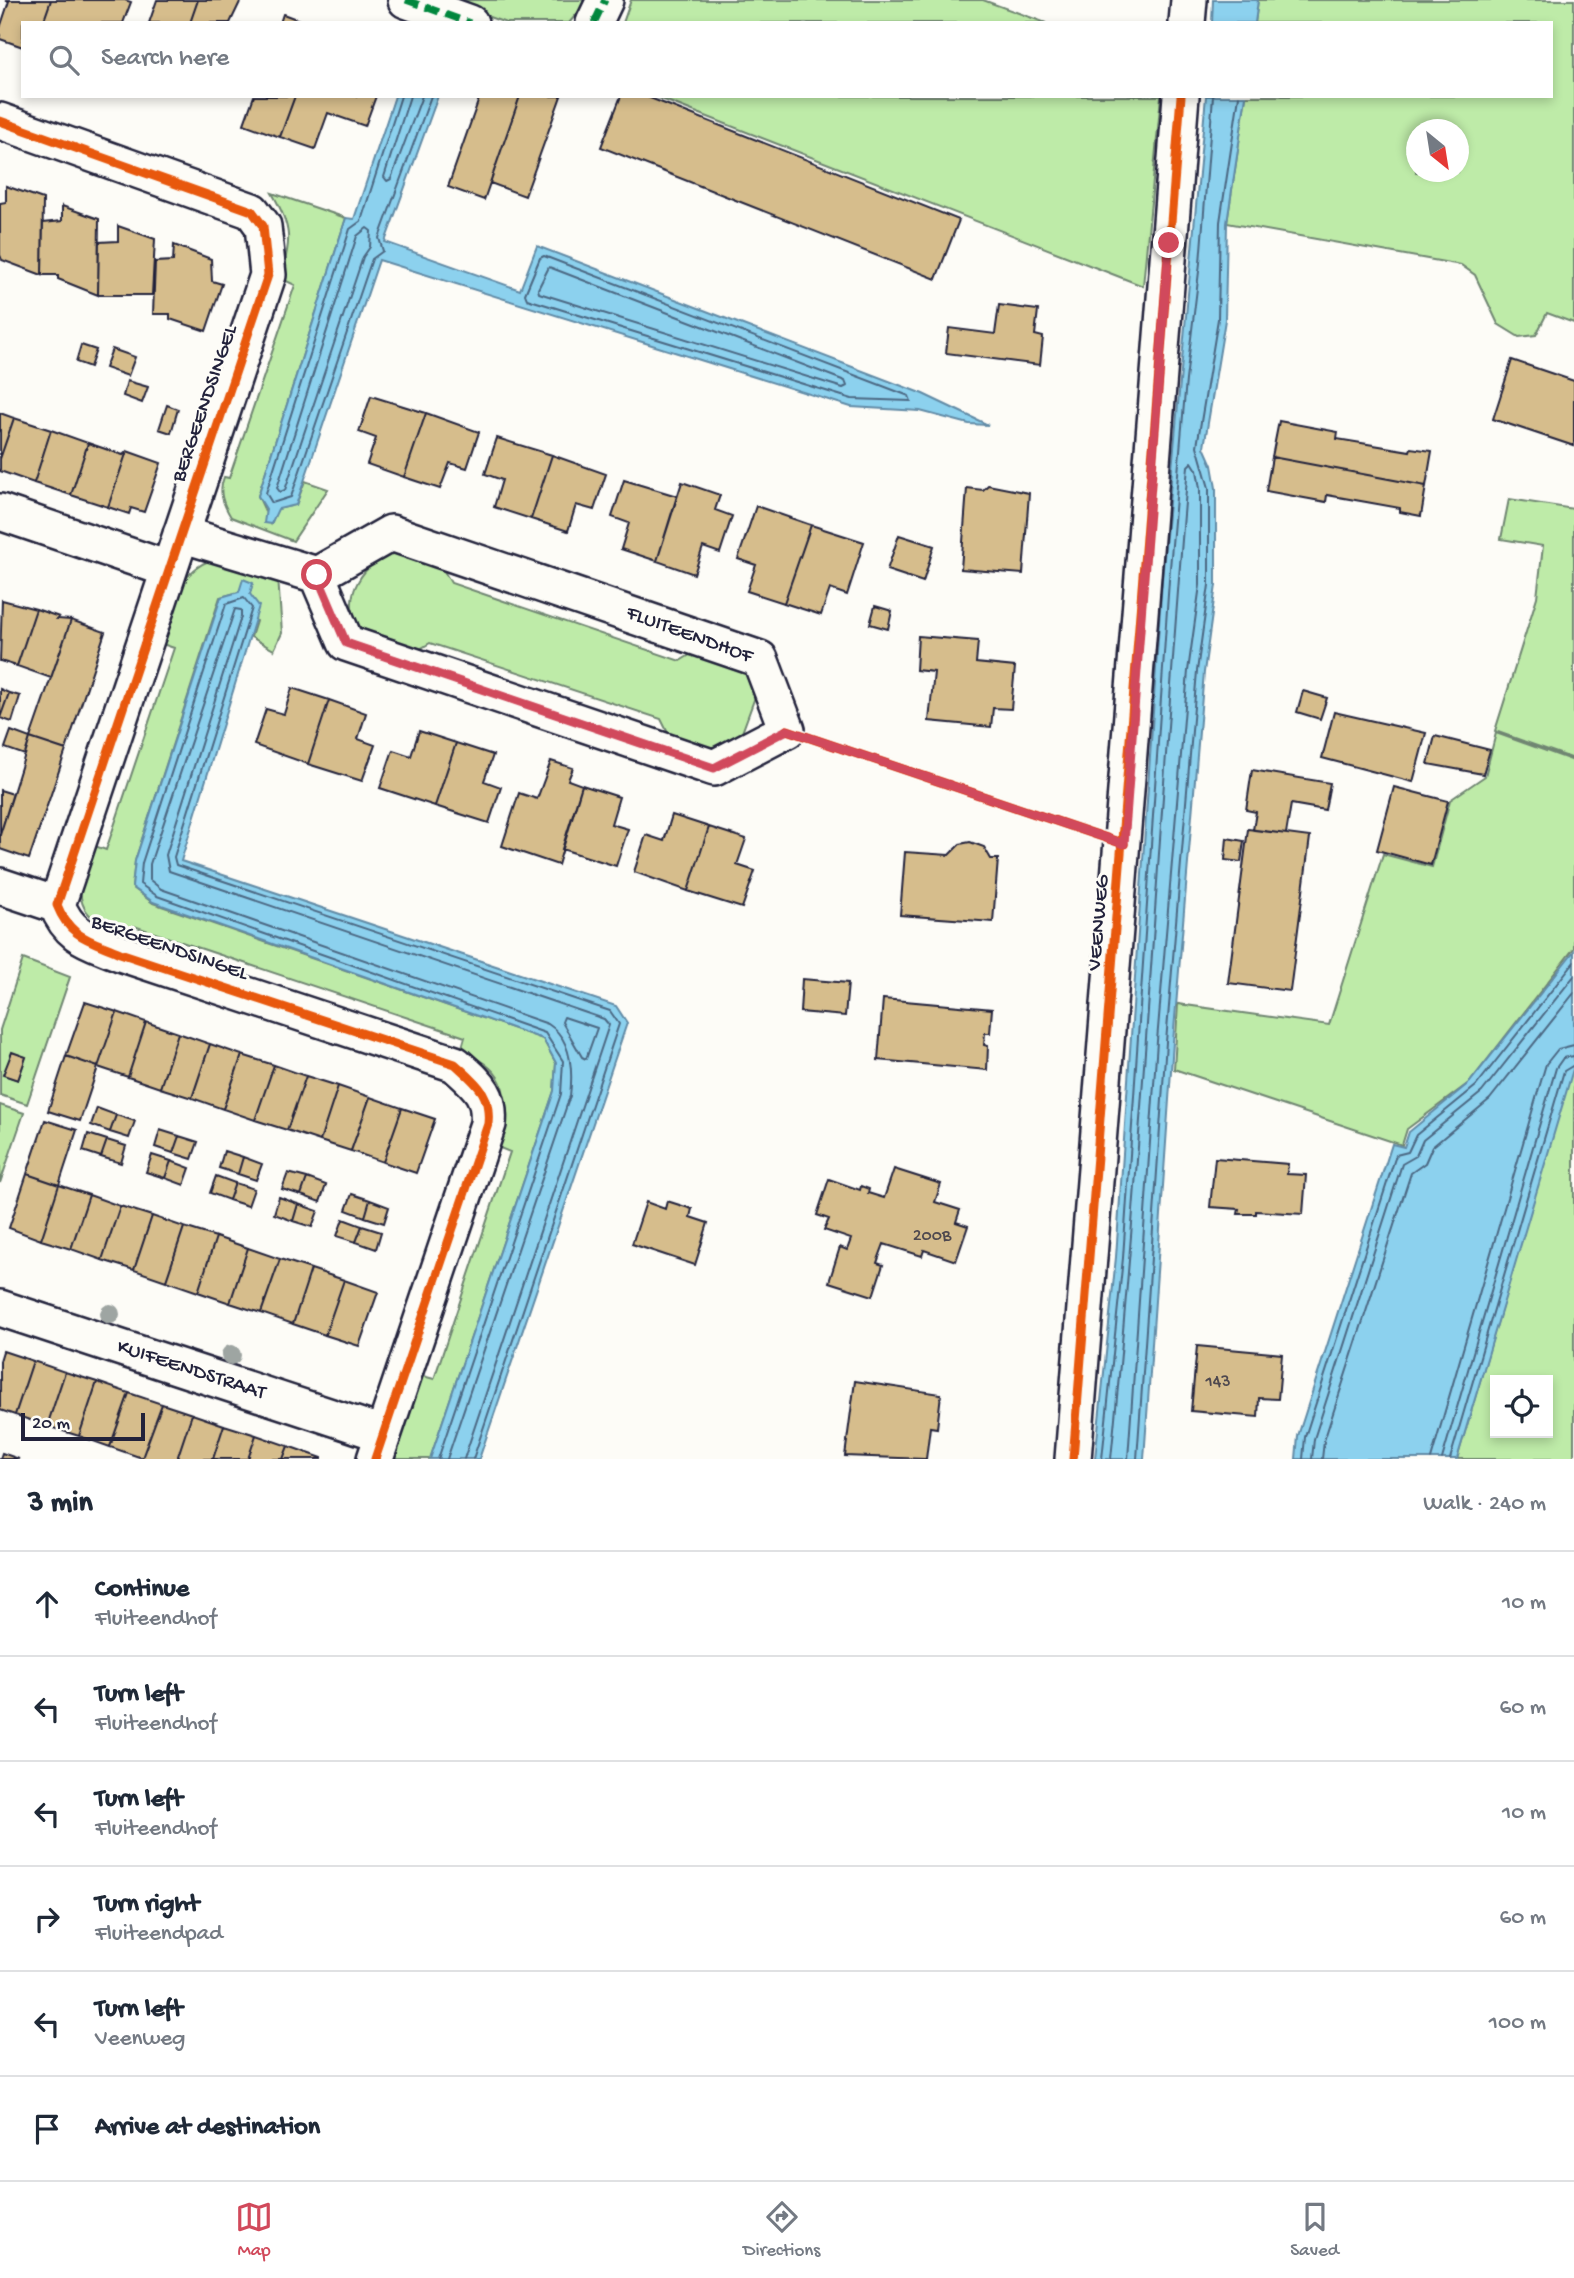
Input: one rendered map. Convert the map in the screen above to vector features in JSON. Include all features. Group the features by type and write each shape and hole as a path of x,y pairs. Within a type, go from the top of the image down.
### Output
{"street":[{"path":"406,0 464,21"},
{"path":"595,21 605,0"},
{"path":"1187,21 1189,0"},
{"name":"VEENWEG","path":"1073,1459 1181,98"},
{"name":"BERGEENDSINGEL","path":"0,121 252,211 263,226 268,275 57,905 64,922 75,934 120,953 455,1064 478,1086 490,1105 488,1124 379,1447"},
{"path":"0,512 168,569"},
{"name":"FLUITEENDHOF","path":"391,533 760,659 787,730 714,768 346,643 317,575 391,533"},
{"path":"181,534 317,575"},
{"path":"0,886 57,905"},
{"name":"KUIFEENDSTRAAT","path":"0,1308 379,1447"}],"green space":[{"path":"441,0 589,0 571,21 500,21"},
{"path":"631,0 983,0 1041,21 624,21"},
{"path":"1258,0 1574,0 1574,323 1547,313 1536,335 1519,337 1498,324 1475,275 1461,265 1227,223 1246,98 1553,98 1553,21 1255,21"},
{"path":"659,98 1161,98 1143,286"},
{"path":"272,193 346,218 258,496 271,524 277,509 296,505 305,481 328,489 293,541 231,517 221,493 222,482 224,477 229,478 295,285 280,278 287,254 288,235"},
{"path":"1509,499 1574,509 1574,759 1495,731 1537,597 1543,546 1501,539"},
{"path":"401,552 441,566 451,583 680,661 698,650 745,672 755,697 740,738 711,751 670,737 661,719 430,643 415,652 375,638 364,631 356,620 352,607 353,594 358,582 376,562"},
{"path":"218,558 278,577 282,633 274,650 251,637 256,621 239,592 220,597 135,861 132,887 153,903 543,1039 556,1063 554,1091 430,1459 391,1459 419,1375 434,1379 510,1152 495,1146 504,1100 503,1088 498,1078 478,1059 461,1051 465,1037 134,926 129,940 97,922 82,903 82,880 92,845 106,850 174,648 159,643 173,603 185,580 194,570"},
{"path":"1496,733 1574,761 1574,948 1470,1082 1407,1129 1402,1145 1174,1069 1178,1004 1329,1025 1383,854 1432,867 1450,800 1485,776"},
{"path":"23,959 70,977 27,1104 0,1095 0,1030","holes":["12,1053 26,1057 18,1080 4,1075"]},
{"path":"1574,1066 1574,1459 1457,1459 1572,1069"},
{"path":"0,1105 24,1113 0,1183"}],"water":[{"path":"1213,0 1258,0 1255,21 1212,21"},
{"path":"394,98 437,98 385,242 520,290 537,246 923,394 988,425 969,424 920,411 851,407 379,260 296,505 278,509 271,524 264,523 266,509 258,496 346,218 354,219"},
{"path":"1206,98 1246,98 1227,223 1225,320 1204,447 1212,465 1216,488 1216,585 1204,672 1173,1042 1144,1459 1095,1459 1116,1257 1162,580"},
{"path":"243,579 253,583 250,594 259,606 181,861 616,1006 627,1023 479,1459 430,1459 554,1091 556,1063 543,1039 153,902 132,887 135,861 221,597 239,592"},
{"path":"1574,951 1574,1066 1457,1459 1296,1459 1298,1436 1392,1144 1404,1147 1409,1132 1470,1082"}],"building":[{"path":"5,0 51,0 44,21 21,21 21,46 0,39 0,28 9,1"},
{"path":"51,0 131,2 124,21 44,21"},
{"path":"157,0 198,0 191,21 150,21"},
{"path":"198,0 241,0 231,21 191,21"},
{"path":"283,14 302,21 281,21"},
{"path":"253,98 294,98 280,137 244,124"},
{"path":"294,98 375,98 365,126 328,113 315,149 280,137"},
{"path":"479,98 519,98 484,200 448,187"},
{"path":"519,98 560,98 525,196 490,183"},
{"path":"620,98 650,98 959,220 936,279 601,147"},
{"path":"6,186 43,199 42,275 2,260 0,203 6,202"},
{"path":"62,206 99,219 98,295 58,279 58,275 42,275 43,223 62,221"},
{"path":"118,226 155,239 152,295 98,295 99,242 118,241"},
{"path":"174,245 211,259 212,281 222,284 206,331 170,319 170,314 153,314 155,262 173,261"},
{"path":"999,305 1038,310 1035,335 1043,337 1040,365 946,353 949,328 995,334"},
{"path":"81,345 96,350 90,367 76,362"},
{"path":"112,349 135,357 128,376 105,368"},
{"path":"1512,360 1574,381 1574,446 1493,419"},
{"path":"127,381 148,387 142,403 123,396"},
{"path":"371,396 426,413 404,477 367,464 376,438 359,432"},
{"path":"167,405 178,409 171,433 159,429"},
{"path":"0,413 14,418 0,459"},
{"path":"426,413 479,432 467,468 450,463 440,489 404,477"},
{"path":"14,418 51,430 34,483 0,471 0,459"},
{"path":"1279,421 1338,432 1337,439 1410,451 1411,448 1432,451 1426,486 1272,457"},
{"path":"51,430 88,443 71,495 34,483"},
{"path":"497,438 552,455 531,519 494,507 502,480 485,474"},
{"path":"88,443 123,455 127,451 108,507 71,495"},
{"path":"127,451 161,463 144,512 131,508 129,514 108,507"},
{"path":"552,455 606,474 594,510 576,505 568,531 531,519"},
{"path":"1272,457 1426,486 1421,516 1400,512 1400,508 1327,495 1326,502 1266,491"},
{"path":"624,480 677,496 657,561 621,549 629,523 612,517"},
{"path":"682,482 720,495 715,510 732,516 720,553 703,547 694,574 657,561"},
{"path":"988,485 1029,493 1023,574 961,569 967,488 983,490"},
{"path":"756,506 811,525 784,603 747,591 756,565 738,559"},
{"path":"811,525 864,542 847,595 830,589 821,615 784,603"},
{"path":"899,535 934,546 923,582 887,570"},
{"path":"2,600 36,609 17,666 0,661"},
{"path":"875,606 892,611 888,629 870,624"},
{"path":"36,609 59,617 57,619 71,620 51,678 17,666"},
{"path":"71,620 105,632 66,750 30,738"},
{"path":"918,636 978,641 976,663 1015,667 1011,709 993,708 991,727 929,721 934,672 916,670"},
{"path":"292,688 329,700 308,764 254,745 266,709 284,714"},
{"path":"0,689 9,693 0,718"},
{"path":"1303,691 1327,698 1320,719 1297,712"},
{"path":"9,693 20,696 12,722 0,718"},
{"path":"329,700 366,713 358,739 375,745 362,781 308,764"},
{"path":"1334,712 1426,733 1413,782 1322,758"},
{"path":"11,731 30,738 25,755 5,748"},
{"path":"419,731 456,743 435,806 380,788 393,750 411,756"},
{"path":"1435,736 1490,750 1483,774 1428,764"},
{"path":"30,738 66,750 29,859 0,849 0,835"},
{"path":"456,743 493,755 484,781 501,787 489,823 435,806"},
{"path":"551,761 573,768 568,780 582,785 558,865 502,846 519,793 537,799"},
{"path":"1252,770 1330,783 1325,810 1291,804 1286,834 1253,830 1256,812 1246,810"},
{"path":"582,785 619,797 611,824 628,829 616,866 562,849"},
{"path":"1394,787 1448,801 1431,865 1377,850"},
{"path":"0,790 13,794 0,835"},
{"path":"672,815 709,827 688,891 634,872 646,835 664,841"},
{"path":"709,827 746,839 737,865 755,871 742,908 688,891"},
{"path":"1248,829 1310,837 1290,991 1228,983"},
{"path":"1227,838 1244,841 1241,862 1225,860"},
{"path":"970,842 984,847 991,859 998,859 993,922 900,915 905,852 949,855 960,844"},
{"path":"802,979 848,983 845,1016 800,1012"},
{"path":"883,999 992,1009 990,1033 985,1033 984,1045 988,1046 987,1070 878,1060"},
{"path":"85,1002 117,1012 98,1067 66,1056"},
{"path":"117,1012 146,1022 128,1077 98,1067"},
{"path":"146,1022 178,1033 160,1088 128,1077"},
{"path":"178,1033 210,1044 192,1098 160,1088"},
{"path":"210,1044 242,1055 223,1109 192,1098"},
{"path":"12,1052 26,1057 18,1080 3,1075"},
{"path":"242,1055 274,1065 255,1120 223,1109"},
{"path":"66,1056 98,1067 80,1121 48,1111"},
{"path":"274,1065 306,1076 287,1130 255,1120"},
{"path":"306,1076 338,1086 320,1141 287,1130"},
{"path":"338,1086 370,1097 351,1151 320,1141"},
{"path":"370,1097 402,1108 383,1162 351,1151"},
{"path":"97,1108 116,1115 110,1132 91,1125"},
{"path":"402,1108 435,1119 416,1173 383,1162"},
{"path":"116,1115 135,1121 129,1138 110,1132"},
{"path":"45,1120 77,1130 59,1185 27,1174"},
{"path":"160,1130 179,1136 173,1153 155,1147"},
{"path":"88,1134 107,1140 101,1157 83,1151"},
{"path":"179,1136 198,1142 192,1159 173,1153"},
{"path":"107,1140 126,1146 121,1163 101,1157"},
{"path":"224,1151 243,1157 238,1174 219,1168"},
{"path":"152,1155 171,1161 165,1178 146,1172"},
{"path":"243,1157 262,1164 256,1180 238,1174"},
{"path":"1215,1158 1288,1164 1287,1174 1306,1175 1303,1214 1256,1211 1256,1214 1238,1214 1239,1209 1210,1207"},
{"path":"171,1161 190,1168 184,1185 165,1178"},
{"path":"894,1169 941,1184 935,1202 960,1210 956,1222 968,1226 956,1261 924,1250 922,1256 884,1244 877,1263 883,1265 873,1296 829,1282 840,1247 847,1250 851,1239 824,1230 829,1219 817,1215 829,1179 860,1190 861,1186 869,1189 868,1193 884,1198"},
{"path":"288,1173 307,1178 301,1195 282,1189"},
{"path":"27,1174 59,1185 41,1240 9,1228"},
{"path":"216,1176 235,1183 229,1200 210,1193"},
{"path":"307,1178 326,1185 320,1202 301,1195"},
{"path":"235,1183 254,1189 248,1206 229,1200"},
{"path":"59,1185 89,1195 71,1249 41,1240"},
{"path":"352,1194 370,1200 365,1217 346,1210"},
{"path":"89,1195 120,1206 102,1260 71,1249"},
{"path":"279,1197 298,1204 293,1221 274,1214"},
{"path":"370,1200 389,1207 384,1223 365,1217"},
{"path":"667,1201 692,1209 690,1217 708,1223 695,1265 632,1244 646,1202 665,1209"},
{"path":"298,1204 318,1211 312,1227 293,1221"},
{"path":"120,1206 152,1216 134,1270 102,1260"},
{"path":"152,1216 184,1227 166,1281 134,1270"},
{"path":"343,1219 362,1226 356,1242 337,1236"},
{"path":"362,1226 381,1232 376,1249 356,1242"},
{"path":"184,1227 216,1237 198,1292 166,1281"},
{"path":"216,1237 248,1248 230,1303 198,1292"},
{"path":"248,1248 280,1259 261,1313 230,1303"},
{"path":"280,1259 311,1269 293,1324 261,1313"},
{"path":"311,1269 344,1280 325,1335 293,1324"},
{"path":"344,1280 378,1292 359,1346 325,1335"},
{"path":"1197,1346 1282,1354 1278,1399 1259,1398 1258,1417 1191,1411"},
{"path":"3,1351 33,1361 15,1415 0,1410 0,1361"},
{"path":"33,1361 65,1372 47,1426 15,1415"},
{"path":"65,1372 97,1382 79,1436 47,1426"},
{"path":"855,1381 941,1394 937,1428 930,1427 926,1459 845,1456"},
{"path":"97,1382 129,1393 110,1447 79,1436"},
{"path":"129,1393 162,1404 142,1458 110,1447"},
{"path":"162,1404 192,1414 177,1459 142,1458"},
{"path":"192,1414 224,1425 213,1459 177,1459"},
{"path":"224,1425 256,1435 248,1459 213,1459"},
{"path":"256,1435 288,1446 283,1459 248,1459"},
{"path":"288,1446 322,1458 322,1459 283,1459"},
{"path":"2,1453 19,1459 0,1459"}],"marked path":[{"path":"406,0 464,21"},
{"path":"595,21 605,0"}],"cycle path":[{"path":"1073,1459 1181,98"},
{"path":"0,121 252,211 263,226 268,275 57,905 68,925 90,941 455,1064 481,1090 487,1104 488,1124 375,1459"},
{"path":"787,730 1124,844"}],"route":[{"path":"317,575 346,643 714,768 787,730 1124,844 1146,517 1169,243"}]}
